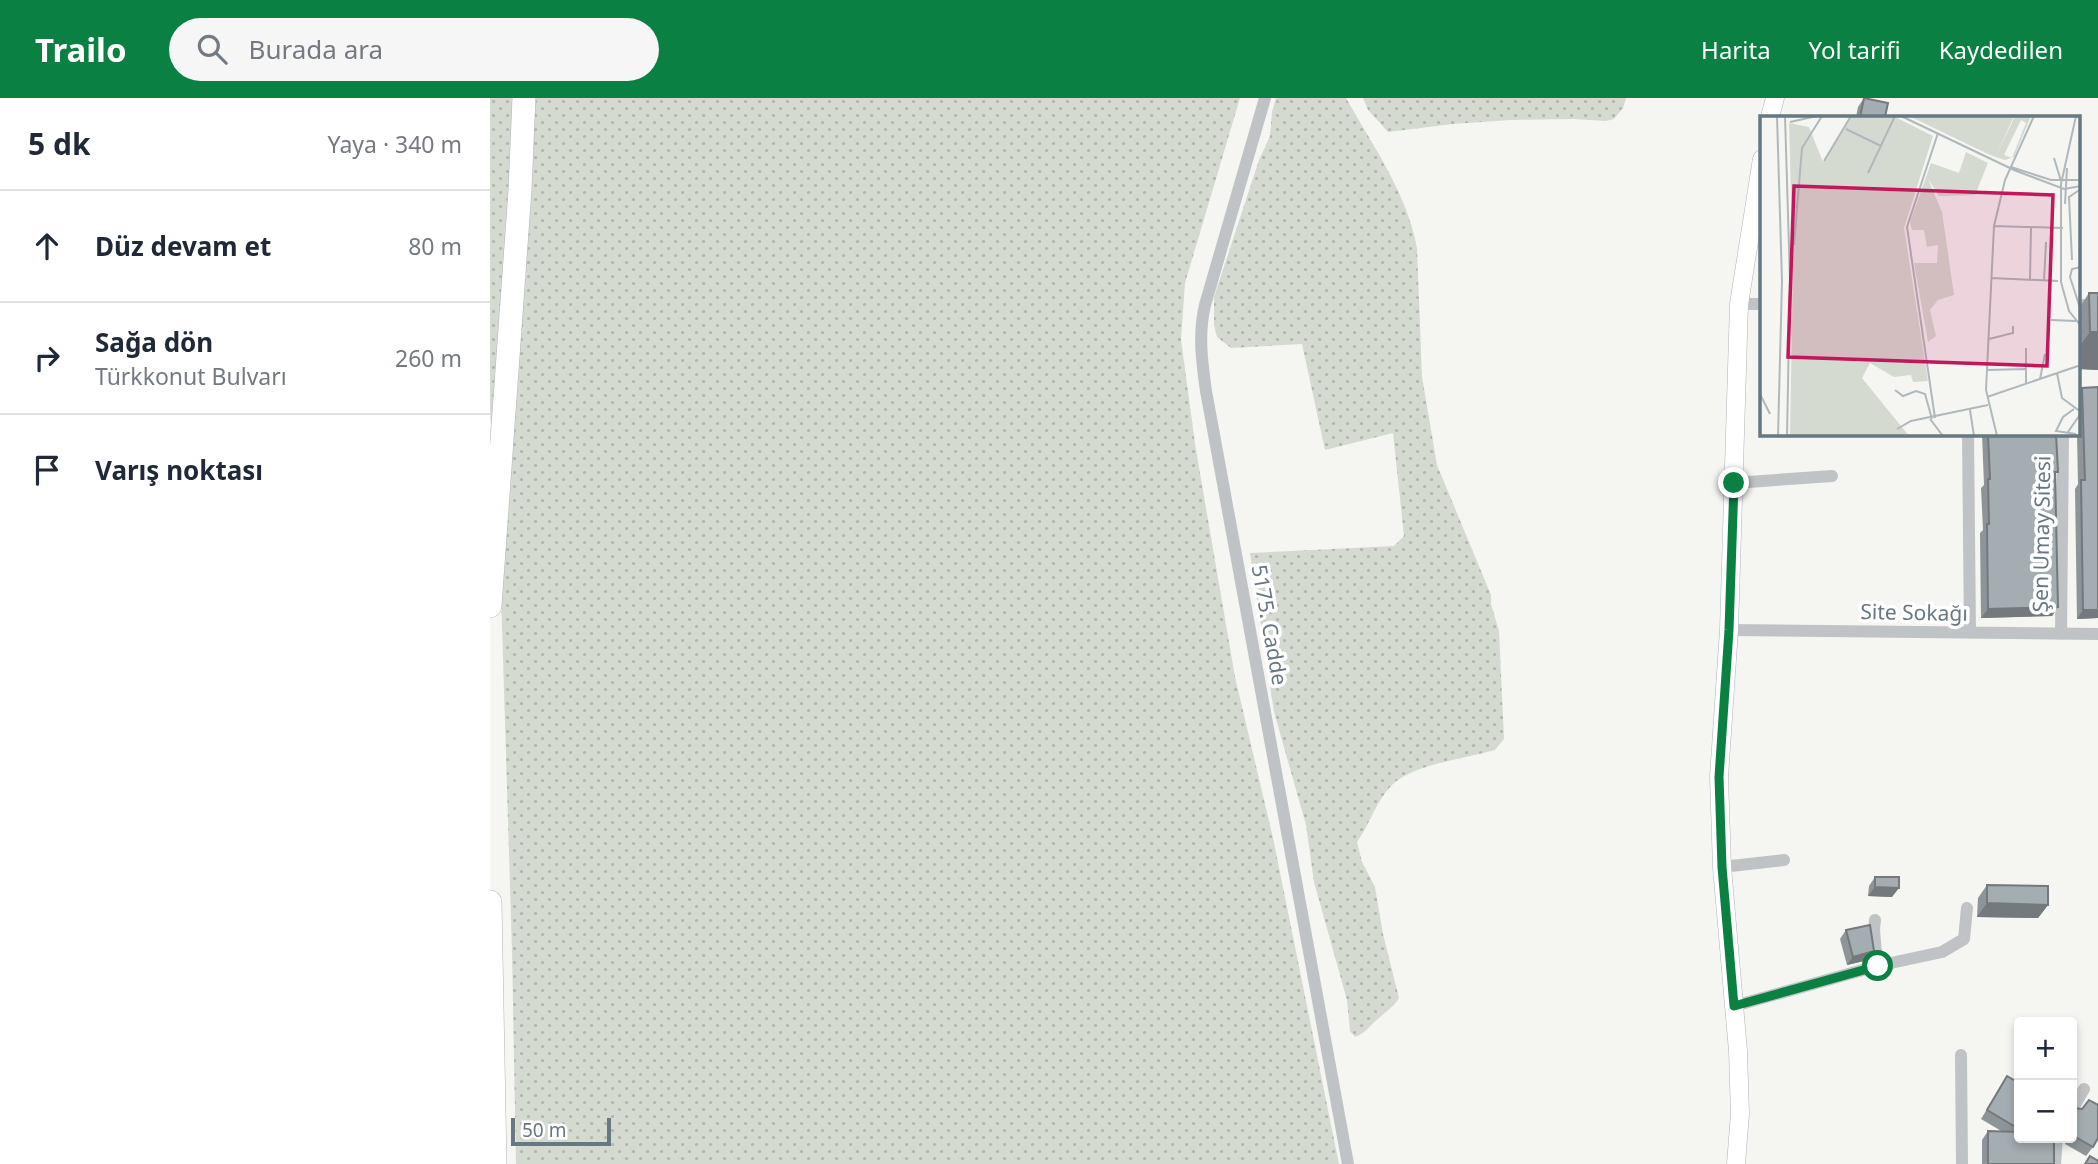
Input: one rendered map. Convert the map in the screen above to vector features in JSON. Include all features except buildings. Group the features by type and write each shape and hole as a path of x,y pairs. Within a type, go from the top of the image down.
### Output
{"highway":[{"path":"490,606 520,190 524,98"},
{"path":"490,902 495,1164"}],"street":[{"name":"5175. Cadde","path":"1265,98 1205,305 1201,331 1202,359 1348,1164"},
{"path":"1770,116 1774,98"},
{"path":"1736,1164 1740,1114 1722,867 1719,777 1729,630 1739,304 1760,172"},
{"path":"1739,304 1760,304"},
{"path":"2080,305 2098,305"},
{"path":"1968,436 1970,633"},
{"name":"Şen Umay Sitesi","path":"2061,634 2063,436"},
{"path":"1734,483 1832,476"},
{"name":"Site Sokağı","path":"1729,630 2098,634"},
{"path":"1722,867 1784,860"},
{"path":"1734,1006 1942,951 1964,939 1967,908"},
{"path":"1875,920 1878,966"},
{"path":"1961,1055 1962,1164"},
{"path":"2077,1101 2084,1089"},
{"path":"2055,1164 2057,1143"}],"shaded area":[{"path":"490,98 1240,98 1185,283 1181,339 1195,444 1235,677 1273,838 1339,1164 516,1164 501,593 490,408"},
{"path":"1276,98 1346,98 1388,170 1405,208 1417,248 1422,377 1437,465 1491,595 1499,631 1504,739 1495,750 1426,767 1401,778 1382,798 1357,842 1362,862 1375,887 1383,934 1399,998 1365,1031 1355,1037 1350,1031 1347,1000 1314,882 1306,825 1274,712 1250,553 1394,546 1404,536 1393,433 1325,450 1302,344 1231,348 1217,337 1214,297 1259,160 1270,136"},
{"path":"1363,98 1626,98 1623,108 1614,119 1606,121 1511,120 1388,132 1368,110"}],"route":[{"path":"1734,483 1729,630 1719,777 1722,867 1734,1006 1878,966"}]}
